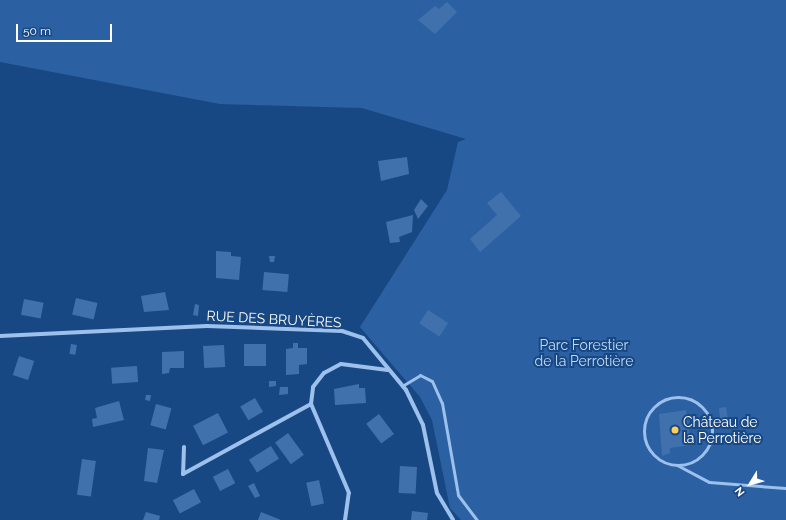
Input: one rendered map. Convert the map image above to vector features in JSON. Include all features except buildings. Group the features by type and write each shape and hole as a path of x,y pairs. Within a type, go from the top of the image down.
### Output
{"street":[{"name":"RUE DES BRUYÈRES","path":"0,336 207,326 342,331 363,338 402,386 422,425 437,493 453,520"},
{"path":"346,520 349,494 311,404 313,387 324,373 341,364 388,370"},
{"path":"184,447 184,474 311,404"}],"lane":[{"path":"402,386 420,375 432,381 442,403 458,495 477,520"},
{"path":"677,465 699,458 711,439 709,417 693,400 682,397 661,401 649,413 644,428 645,439 656,458 677,465 709,482 786,488"}],"green space":[{"name":"Parc Forestier de la Perrotière","path":"0,0 786,0 786,520 461,520 450,508 432,420 420,397 360,327 447,190 458,142 466,139 362,108 220,104 0,62"}],"place":[{"name":"Château de la Perrotière","path":"675,430"}]}
